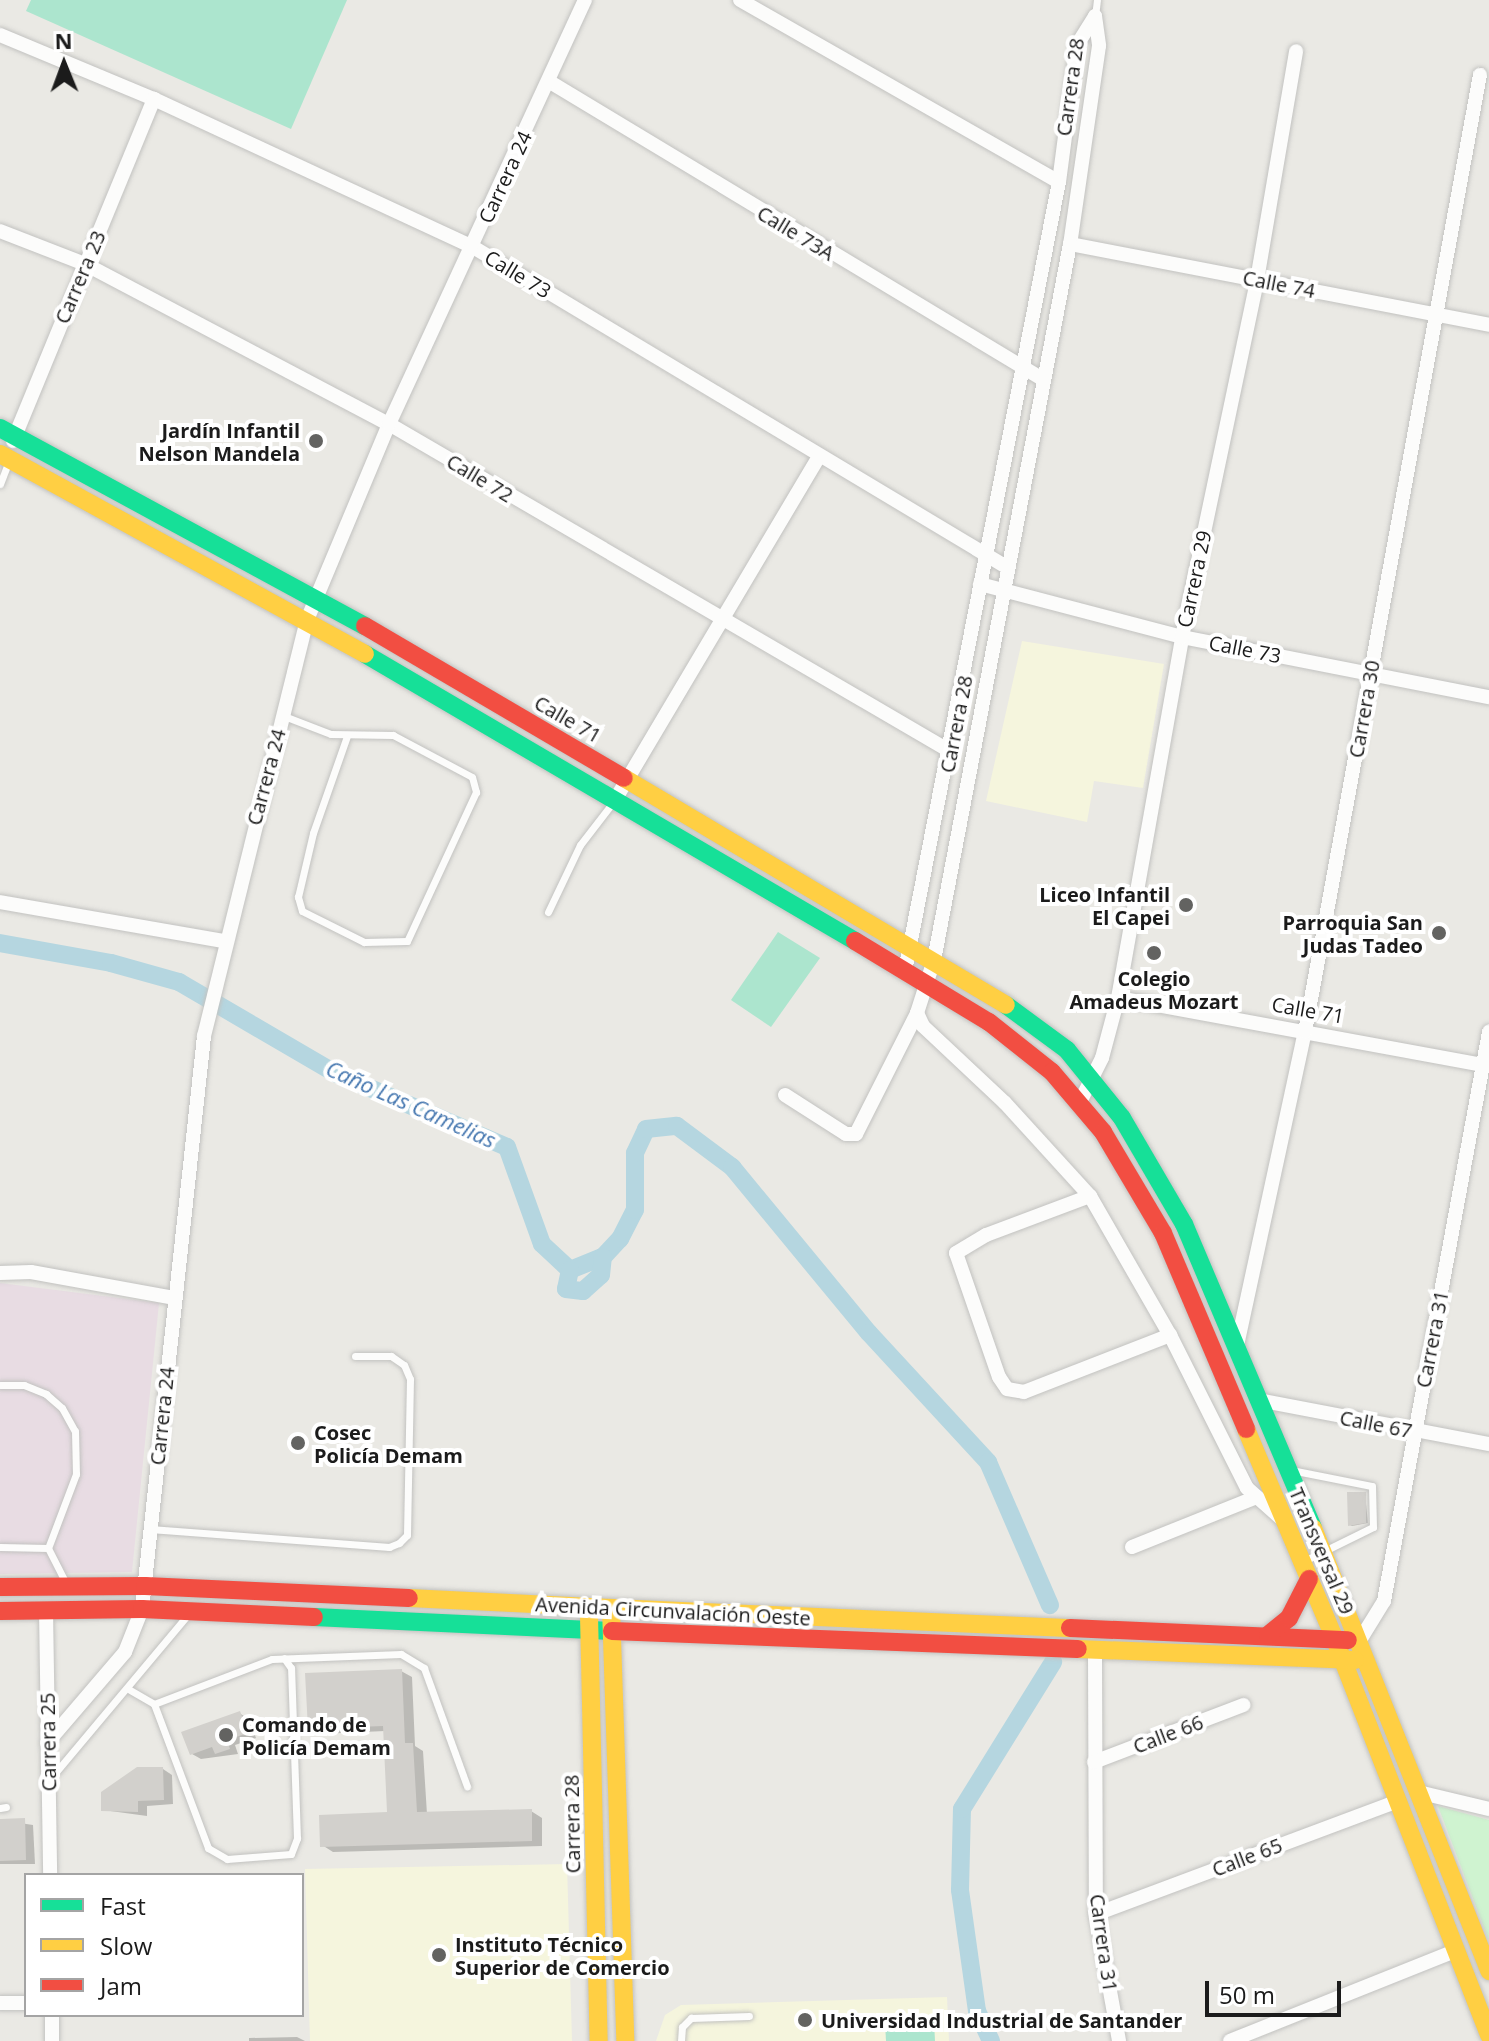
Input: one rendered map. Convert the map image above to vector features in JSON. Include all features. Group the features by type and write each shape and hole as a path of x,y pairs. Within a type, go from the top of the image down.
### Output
{"main road":[{"name":"Calle 71","path":"7,431 315,597 934,960 1039,1026 1093,1079"},
{"path":"5,456 307,620 928,984 1023,1046 1080,1102"},
{"name":"Transversal 29","path":"1093,1079 1155,1169 1238,1341 1422,1793 1489,1971"},
{"name":"Transversal 29","path":"1080,1102 1135,1181 1163,1233 1344,1660 1455,1951 1488,2028"},
{"path":"1268,1635 1289,1618 1305,1570"},
{"name":"Avenida Circunvalación Oeste","path":"0,1587 145,1586 1360,1640"},
{"name":"Carrera 28","path":"588,1606 599,2041"},
{"path":"611,1608 625,2041"},
{"name":"Avenida Circunvalación Oeste","path":"0,1611 142,1609 1095,1653 1367,1660"}],"street":[{"name":"Carrera 24","path":"47,1743 125,1652 142,1609 204,1036 224,941 307,620 389,424 550,82 585,0"},
{"path":"740,0 1059,182"},
{"name":"Carrera 28","path":"905,971 1059,182 1077,45 1095,16"},
{"name":"Carrera 28","path":"785,1095 846,1134 856,1134 917,1013 928,984 1070,244 1099,46 1095,16"},
{"name":"Calle 73","path":"0,35 154,99 473,247 985,558 1008,568"},
{"name":"Carrera 29","path":"1080,1102 1093,1079 1118,998 1182,637 1257,280 1296,51"},
{"name":"Carrera 30","path":"1238,1341 1305,1032 1480,75"},
{"name":"Calle 73A","path":"550,82 1044,380"},
{"name":"Carrera 23","path":"5,456 7,431 85,264 154,99"},
{"name":"Calle 72","path":"0,231 85,264 389,424 721,621 948,750"},
{"name":"Calle 74","path":"1070,244 1489,325"},
{"path":"615,800 819,456"},
{"name":"Calle 73","path":"980,584 1182,637 1489,697"},
{"path":"0,902 224,941"},
{"name":"Calle 71","path":"1118,998 1486,1066"},
{"path":"917,1013 923,1026 1005,1103 1090,1196 1170,1335 1254,1498 1285,1522"},
{"name":"Carrera 31","path":"1360,1640 1384,1601 1486,1066 1489,1032"},
{"path":"1090,1196 986,1235 956,1253 999,1377 1007,1389 1024,1392 1170,1335"},
{"path":"0,1273 31,1272 174,1298"},
{"name":"Calle 67","path":"1263,1401 1489,1444"},
{"path":"1132,1547 1254,1498"},
{"name":"Carrera 25","path":"46,1610 50,1873"},
{"name":"Carrera 31","path":"1095,1653 1096,1914 1119,2041"},
{"name":"Calle 66","path":"1094,1762 1243,1705"},
{"path":"1422,1793 1489,1809"},
{"name":"Calle 65","path":"1096,1914 1398,1801"},
{"path":"1230,2041 1455,1951"},
{"path":"0,2003 24,2003"},
{"path":"52,2017 52,2041"}],"lane":[{"path":"1095,16 1097,0"},
{"path":"0,484 5,456"},
{"path":"282,715 347,736 370,731 393,735 464,771 475,784 476,792 407,941 364,942 302,911 298,897 313,833 347,736"},
{"path":"548,912 580,845 615,800"},
{"path":"150,1529 389,1547 399,1543 407,1535 410,1379 404,1365 391,1356 355,1356"},
{"path":"0,1385 24,1385 46,1394 75,1431 76,1474 48,1548 68,1586"},
{"path":"1288,1469 1372,1486 1373,1527 1323,1553 1305,1570"},
{"path":"0,1547 48,1548"},
{"path":"48,1780 130,1690 191,1611"},
{"path":"154,1704 284,1658 401,1654 414,1659 424,1668 467,1786"},
{"path":"130,1690 154,1704 208,1848 227,1859 291,1854 297,1838 291,1668 284,1658"},
{"path":"681,2041 682,2027 691,2018 749,2016"}],"shaded area":[{"path":"1022,641 1164,664 1143,788 1094,781 1087,822 986,801"},
{"path":"0,1283 159,1303 132,1572 0,1574"},
{"name":"Instituto Técnico Superior de Comercio","path":"567,1864 572,2041 310,2041 305,1869"},
{"name":"Universidad Industrial de Santander","path":"947,1997 949,2041 656,2041 665,2015 681,2005"}],"green space":[{"path":"31,0 347,0 291,129 26,11"},
{"path":"778,932 820,958 771,1027 731,1000"},
{"path":"1438,1806 1489,1820 1489,1941"},
{"path":"934,2021 935,2041 886,2041 885,2023"}],"building":[{"path":"1347,1492 1366,1492 1366,1523 1348,1526"},
{"path":"402,1669 405,1743 413,1743 417,1812 532,1809 532,1841 320,1847 319,1815 387,1812 383,1726 308,1729 305,1673"},
{"path":"240,1711 248,1733 227,1740 230,1749 215,1754 212,1747 190,1755 181,1732"},
{"path":"137,1767 163,1767 164,1800 138,1801 138,1812 101,1811 101,1792"},
{"path":"25,1818 26,1860 0,1861 0,1819"}],"waterway":[{"name":"Caño Las Camelias","path":"0,943 111,963 179,982 335,1073 507,1147 542,1244 570,1270 603,1257 620,1239 635,1210 635,1153 646,1129 677,1126 732,1167 869,1333 988,1462 1050,1605"},
{"path":"570,1270 566,1289 583,1291 601,1275 603,1257"},
{"name":"Caño Las Camelias","path":"991,2041 977,2011 960,1890 962,1809 1053,1662"}],"traffic: fast":[{"path":"0,428 365,626"},
{"path":"365,654 855,941"},
{"path":"1006,1005 1067,1050 1122,1118 1184,1224 1313,1528"},
{"path":"314,1617 612,1631"}],"traffic: slow":[{"path":"0,454 365,654"},
{"path":"624,778 1006,1005"},
{"path":"1246,1429 1335,1640 1489,2035"},
{"path":"1313,1528 1489,1971"},
{"path":"409,1598 611,1608 625,2041"},
{"path":"611,1608 1070,1628"},
{"path":"589,1616 599,2041"},
{"path":"1078,1649 1355,1660"}],"traffic: jam":[{"path":"365,626 624,778"},
{"path":"855,941 989,1022 1052,1072 1103,1132 1163,1233 1246,1429"},
{"path":"1268,1635 1289,1618 1309,1579"},
{"path":"0,1587 145,1586 409,1598"},
{"path":"0,1611 142,1609 314,1617"},
{"path":"1070,1628 1348,1640"},
{"path":"612,1631 1078,1649"}],"place":[{"name":"Jardín Infantil Nelson Mandela","path":"316,441"},
{"name":"Liceo Infantil El Capei","path":"1186,905"},
{"name":"Parroquia San Judas Tadeo","path":"1439,933"},
{"name":"Colegio Amadeus Mozart","path":"1154,953"},
{"name":"Cosec Policía Demam","path":"298,1443"},
{"name":"Comando de Policía Demam","path":"226,1735"},
{"name":"Instituto Técnico Superior de Comercio","path":"439,1955"},
{"name":"Universidad Industrial de Santander","path":"805,2020"}]}
